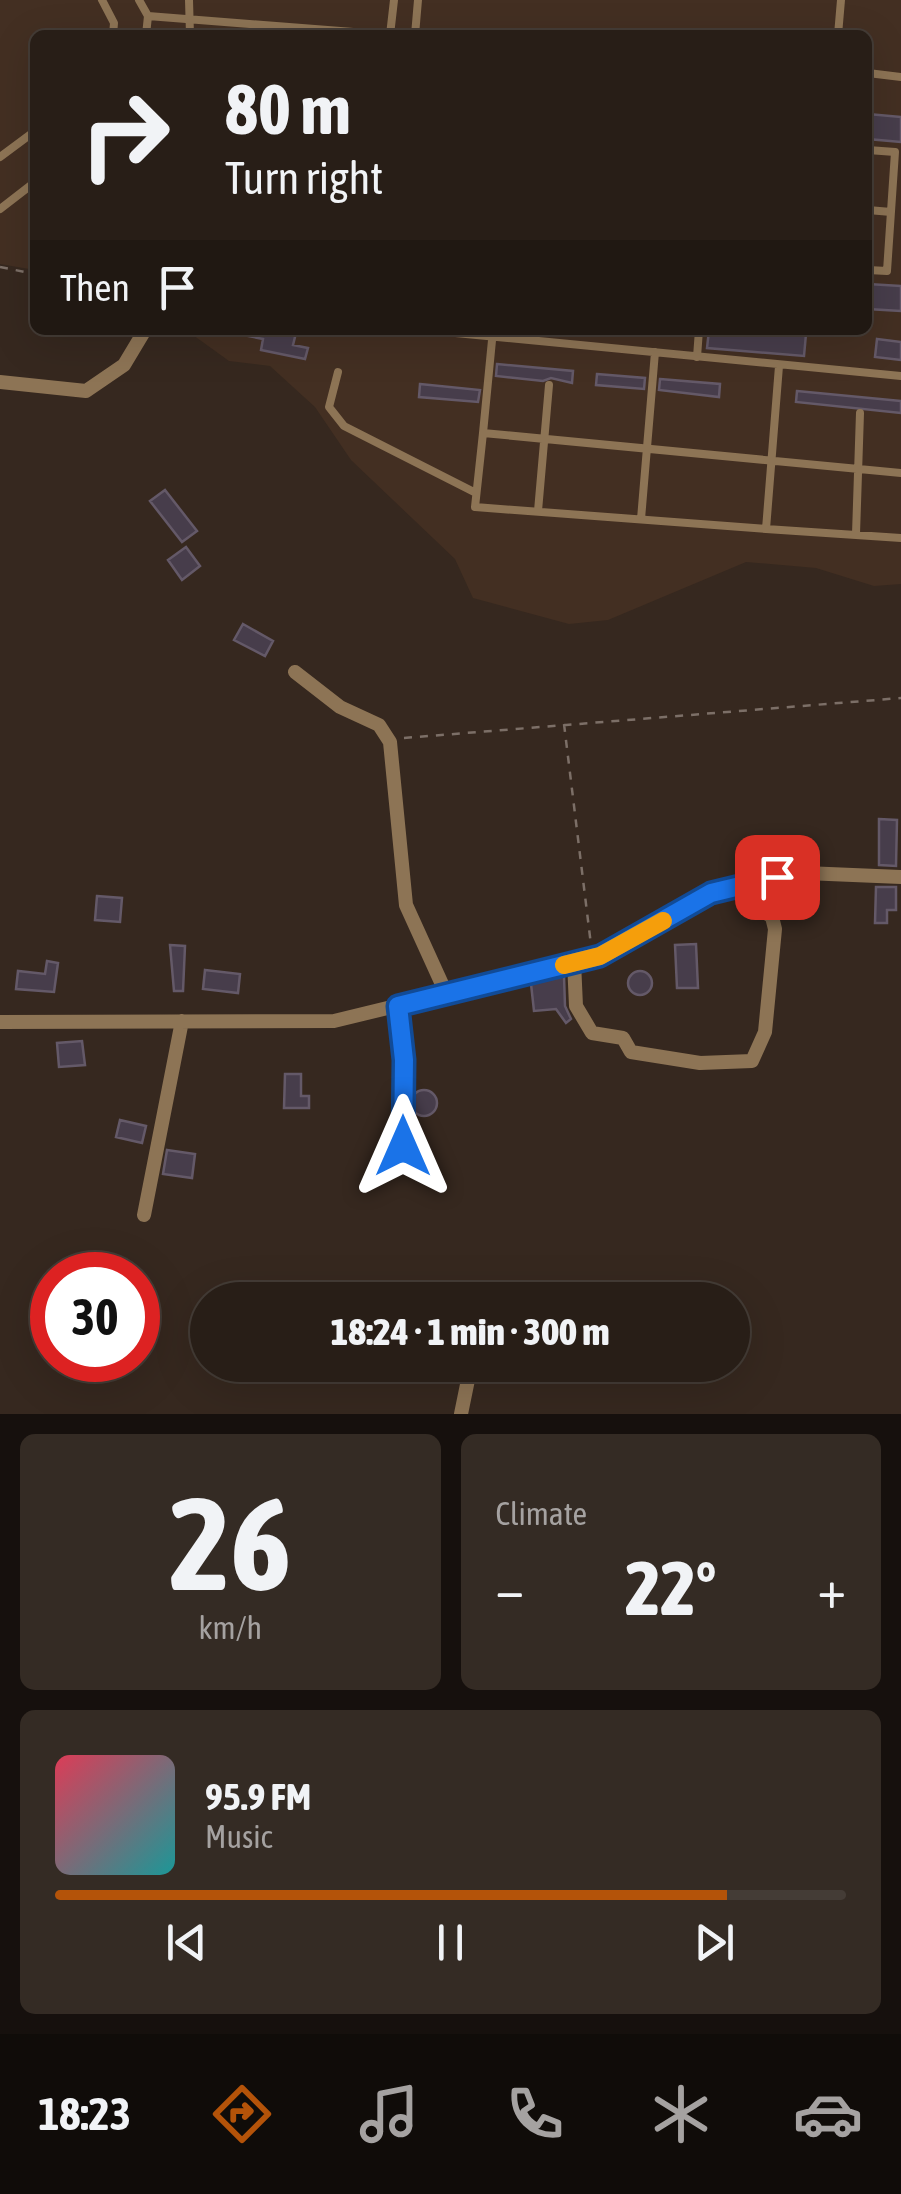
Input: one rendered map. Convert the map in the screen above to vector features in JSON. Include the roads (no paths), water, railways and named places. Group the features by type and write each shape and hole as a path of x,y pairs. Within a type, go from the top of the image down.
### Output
{"street":[{"path":"0,382 86,390 124,365 142,335"},
{"path":"295,672 340,707 379,724 389,739 406,904 446,993"},
{"path":"0,1022 334,1020 593,958 711,893 748,882 805,873 901,877"},
{"path":"574,962 576,1006 592,1034 623,1038 631,1052 664,1059 752,1061 764,1032 775,929 772,917 752,904 748,882"},
{"path":"398,1006 404,1060 403,1146 413,1164"},
{"path":"144,1215 182,1021"},
{"path":"461,1414 468,1382"}],"lane":[{"path":"102,0 114,23 113,30"},
{"path":"139,0 148,16 147,30"},
{"path":"189,0 191,30"},
{"path":"391,30 394,0"},
{"path":"415,30 418,0"},
{"path":"838,30 841,0"},
{"path":"148,16 333,30"},
{"path":"872,73 901,76"},
{"path":"0,157 30,135"},
{"path":"872,150 898,152 887,271 872,270"},
{"path":"0,209 30,186"},
{"path":"872,210 892,212"},
{"path":"492,335 475,507 901,538"},
{"path":"501,335 901,376"},
{"path":"697,356 699,335"},
{"path":"641,519 655,352"},
{"path":"766,529 779,366"},
{"path":"338,372 329,406 344,426 476,493"},
{"path":"538,512 549,385"},
{"path":"856,534 860,413"},
{"path":"482,433 901,473"}]}
